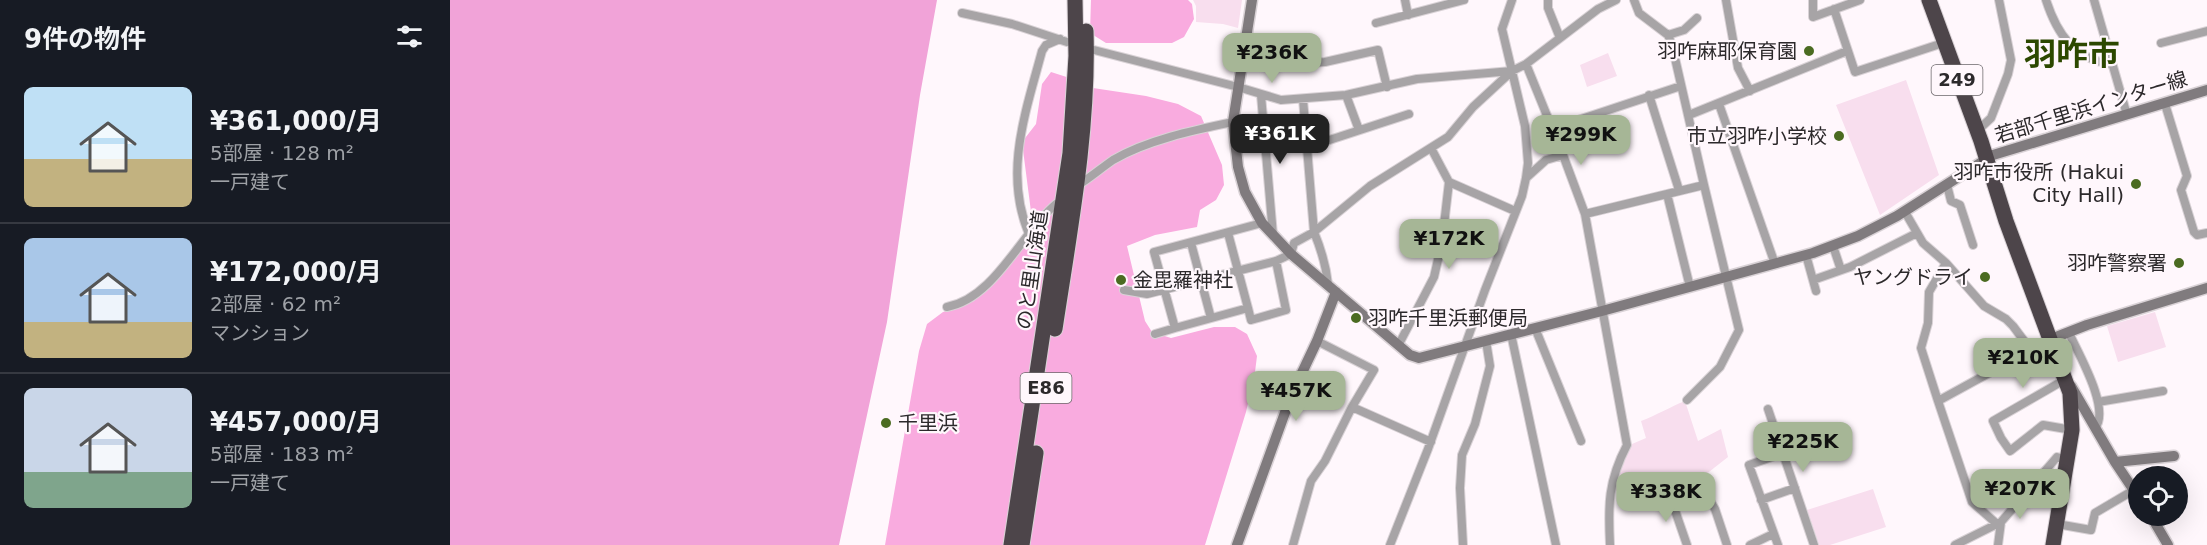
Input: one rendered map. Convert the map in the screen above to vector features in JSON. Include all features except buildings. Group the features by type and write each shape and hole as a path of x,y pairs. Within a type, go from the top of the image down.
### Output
{"highway":[{"name":"のと里山海道","path":"1011,545 1070,153 1076,56 1075,0"},
{"name":"のと里山海道","path":"1022,545 1081,151 1087,55 1085,0"},
{"name":"249","path":"1929,0 1977,131 2006,221 2070,393 2072,427 2053,545"}],"street":[{"path":"1252,0 1233,122 1238,167 1245,192 1262,223 1273,237 1399,344 1434,277 1442,242 1449,182 1431,148"},
{"path":"1405,0 1408,15"},
{"path":"1377,23 1445,2 1464,0"},
{"path":"1390,545 1431,442 1522,196 1528,163 1525,126 1502,29 1512,0"},
{"path":"1548,0 1548,8 1560,38"},
{"path":"1124,290 1147,294 1276,261 1291,254 1294,243 1314,232 1370,186 1448,137 1473,107 1512,71 1526,64 1598,9 1616,0"},
{"path":"1635,0 1639,13 1668,35 1672,45 1739,330 1720,367 1687,400"},
{"path":"1726,0 1738,68 1750,91"},
{"path":"1813,0 1813,17 1860,0"},
{"path":"1977,131 1991,118 2011,60 2000,0"},
{"path":"2046,0 2065,38 2081,55 2096,62 2111,64"},
{"path":"2094,0 2127,115"},
{"path":"1834,9 1855,72 1943,43"},
{"path":"962,13 1012,24 1063,41 1046,45 1042,51 1018,141 1016,180 1023,222 1029,234"},
{"path":"1668,35 1684,30 1697,18"},
{"path":"2161,43 2207,31"},
{"path":"1094,50 1281,100 1347,95 1417,79 1512,71"},
{"path":"1242,59 1284,64 1325,62 1378,50 1387,87"},
{"path":"1689,116 1847,51"},
{"path":"1526,64 1585,214 1627,445 1616,466 1611,487 1610,545"},
{"path":"1551,129 1681,86"},
{"name":"若部千里浜インター線","path":"1399,344 1414,358 1419,358 1806,255 1858,236 1905,212 1986,159 2001,152 2207,90"},
{"path":"1261,95 1273,237"},
{"path":"1347,95 1359,130"},
{"path":"1649,95 1680,190"},
{"path":"1303,99 1314,232 1320,247 1328,284"},
{"path":"1719,104 1775,264"},
{"path":"2165,104 2187,176 2181,190 2194,232 2197,235 2207,233"},
{"path":"1308,147 1409,114"},
{"path":"1083,182 1114,160 1137,149 1204,128 1233,122"},
{"path":"1526,178 1546,160 1563,155"},
{"path":"1449,182 1515,211"},
{"path":"1947,185 1951,201 1960,205 1973,245"},
{"path":"1585,214 1704,186"},
{"path":"1667,194 1690,287"},
{"path":"947,307 970,299 980,290 1045,213 1056,204"},
{"path":"1905,212 1923,243 1946,263 1984,306 2006,319 2031,350"},
{"path":"1175,328 1154,252 1262,223"},
{"path":"1228,232 1251,320 1287,310 1276,261"},
{"path":"1813,280 1841,270 1917,233"},
{"path":"1191,243 1211,318"},
{"path":"1833,246 1841,270"},
{"path":"1806,255 1816,291"},
{"path":"1946,263 1929,292 1928,323 1921,348 1972,502 1999,523"},
{"path":"1938,401 2051,339 2087,325 2207,288"},
{"path":"1238,545 1291,396 1317,341 1336,292"},
{"path":"1155,334 1248,308"},
{"path":"1535,328 1581,441"},
{"path":"2069,333 2089,375 2098,402 2100,418 2095,428"},
{"path":"1511,334 1556,545"},
{"path":"1293,545 1311,481 1325,461 1352,406 1374,370 1317,341"},
{"path":"1463,545 1460,488 1462,455 1475,424 1490,366 1486,341"},
{"path":"2095,428 2085,423 2072,427 2043,425 2010,451 1993,421 2064,375 2128,482"},
{"path":"2098,402 2163,391"},
{"path":"1352,406 1431,442"},
{"path":"1768,409 1814,545"},
{"path":"1778,545 1749,465 1783,453"},
{"path":"2115,462 2174,456"},
{"path":"1955,545 1999,523 2057,457 2068,460"},
{"path":"1761,500 1795,488"},
{"path":"1704,491 1715,509 1727,545"},
{"path":"1670,493 1687,545"},
{"path":"2057,524 2091,530 2095,513 2128,498"},
{"path":"1998,545 1999,523"},
{"path":"2157,526 2168,545"},
{"path":"1750,545 1773,534"}],"shaded area":[{"path":"450,0 937,0 920,95 887,322 839,545 450,545"},
{"path":"1091,0 1188,0 1192,4 1194,19 1184,37 1172,43 1106,43 1090,33"},
{"path":"1193,0 1242,0 1238,28 1223,24 1196,22 1196,6"},
{"path":"1608,53 1617,76 1587,87 1580,65"},
{"path":"1051,72 1093,88 1146,96 1178,104 1201,116 1222,165 1224,185 1216,200 1200,210 1197,227 1155,235 1127,246 1145,321 1152,332 1171,338 1214,327 1235,327 1247,334 1257,356 1246,412 1205,545 885,545 919,351 927,324 943,312 974,301 1034,235 1022,142 1036,124 1042,84"},
{"path":"1906,80 1939,175 1880,215 1836,105"},
{"path":"2155,312 2166,347 2118,362 2107,326"},
{"path":"1685,401 1698,441 1721,429 1728,457 1691,486 1686,475 1649,502 1641,503 1631,496 1631,489 1613,491 1619,466 1632,444 1646,438 1641,421"},
{"path":"1873,489 1886,527 1830,545 1819,545 1807,510"}],"place":[{"name":"羽咋麻耶保育園","path":"1809,51"},
{"name":"市立羽咋小学校","path":"1839,136"},
{"name":"羽咋市役所 (Hakui City Hall)","path":"2136,184"},
{"name":"羽咋警察署","path":"2179,263"},
{"name":"ヤングドライ","path":"1985,277"},
{"name":"金毘羅神社","path":"1121,280"},
{"name":"羽咋千里浜郵便局","path":"1356,318"},
{"name":"千里浜","path":"886,423"}],"district":[{"name":"羽咋市","path":"2072,54"}]}
